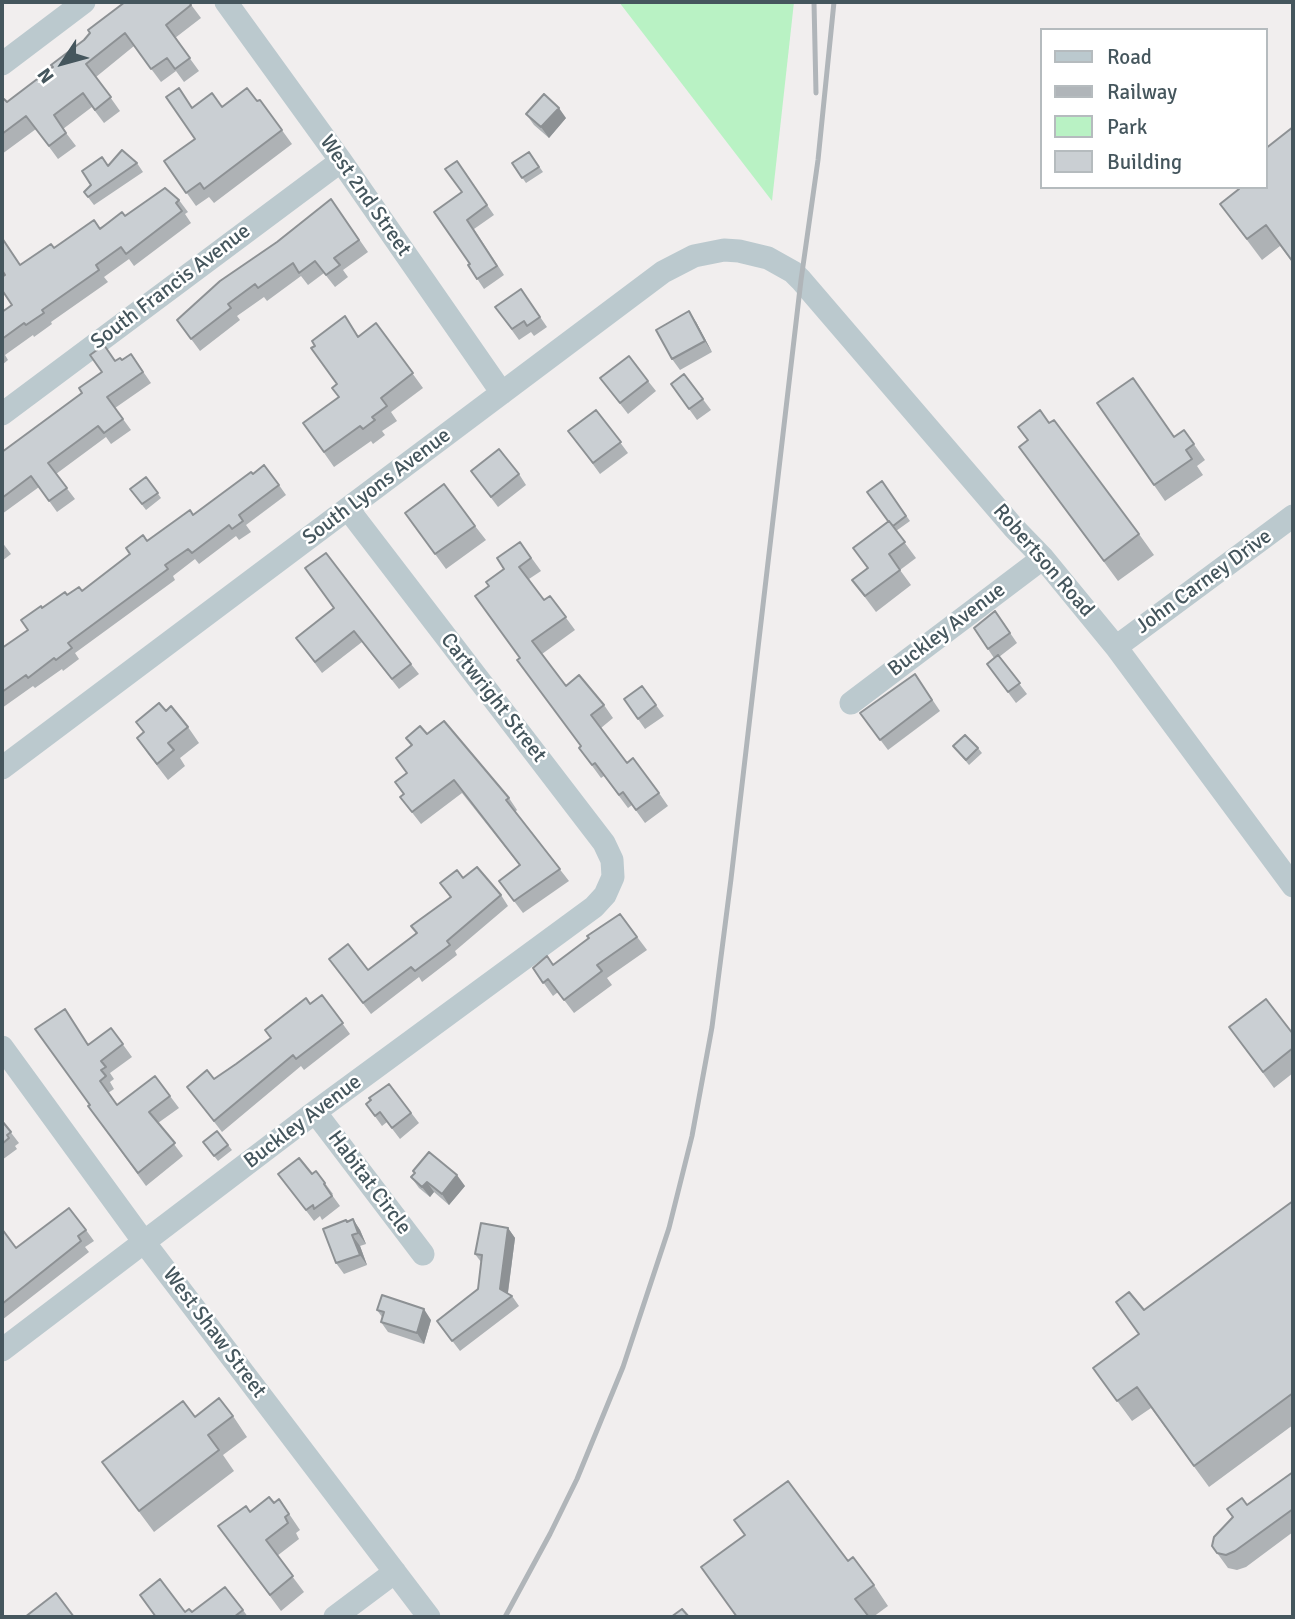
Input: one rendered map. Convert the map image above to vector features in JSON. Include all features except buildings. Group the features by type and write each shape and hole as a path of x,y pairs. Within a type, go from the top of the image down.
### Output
{"street":[{"path":"2,64 85,2"},
{"name":"West 2nd Street","path":"226,2 341,161 502,393"},
{"name":"South Francis Avenue","path":"2,414 341,161"},
{"name":"South Lyons Avenue","path":"2,768 680,262 701,254 724,250 768,258"},
{"name":"Robertson Road","path":"768,258 793,272 801,280 1014,528 1043,558 1116,647 1293,886"},
{"name":"Cartwright Street","path":"348,509 604,843 612,860 612,877 605,895"},
{"name":"John Carney Drive","path":"1116,647 1293,516"},
{"name":"Buckley Avenue","path":"851,703 1043,558"},
{"name":"Buckley Avenue","path":"2,1350 315,1112 594,907 605,895"},
{"name":"West Shaw Street","path":"2,1047 144,1241 429,1617"},
{"name":"Habitat Circle","path":"315,1112 422,1254"},
{"path":"335,1617 395,1572"}],"green space":[{"path":"619,2 794,2 772,201"}],"railway":[{"path":"814,2 816,93"},
{"path":"505,1617 577,1479 623,1367 669,1228 692,1136 712,1027 731,879 801,280 818,160 834,2"}]}
